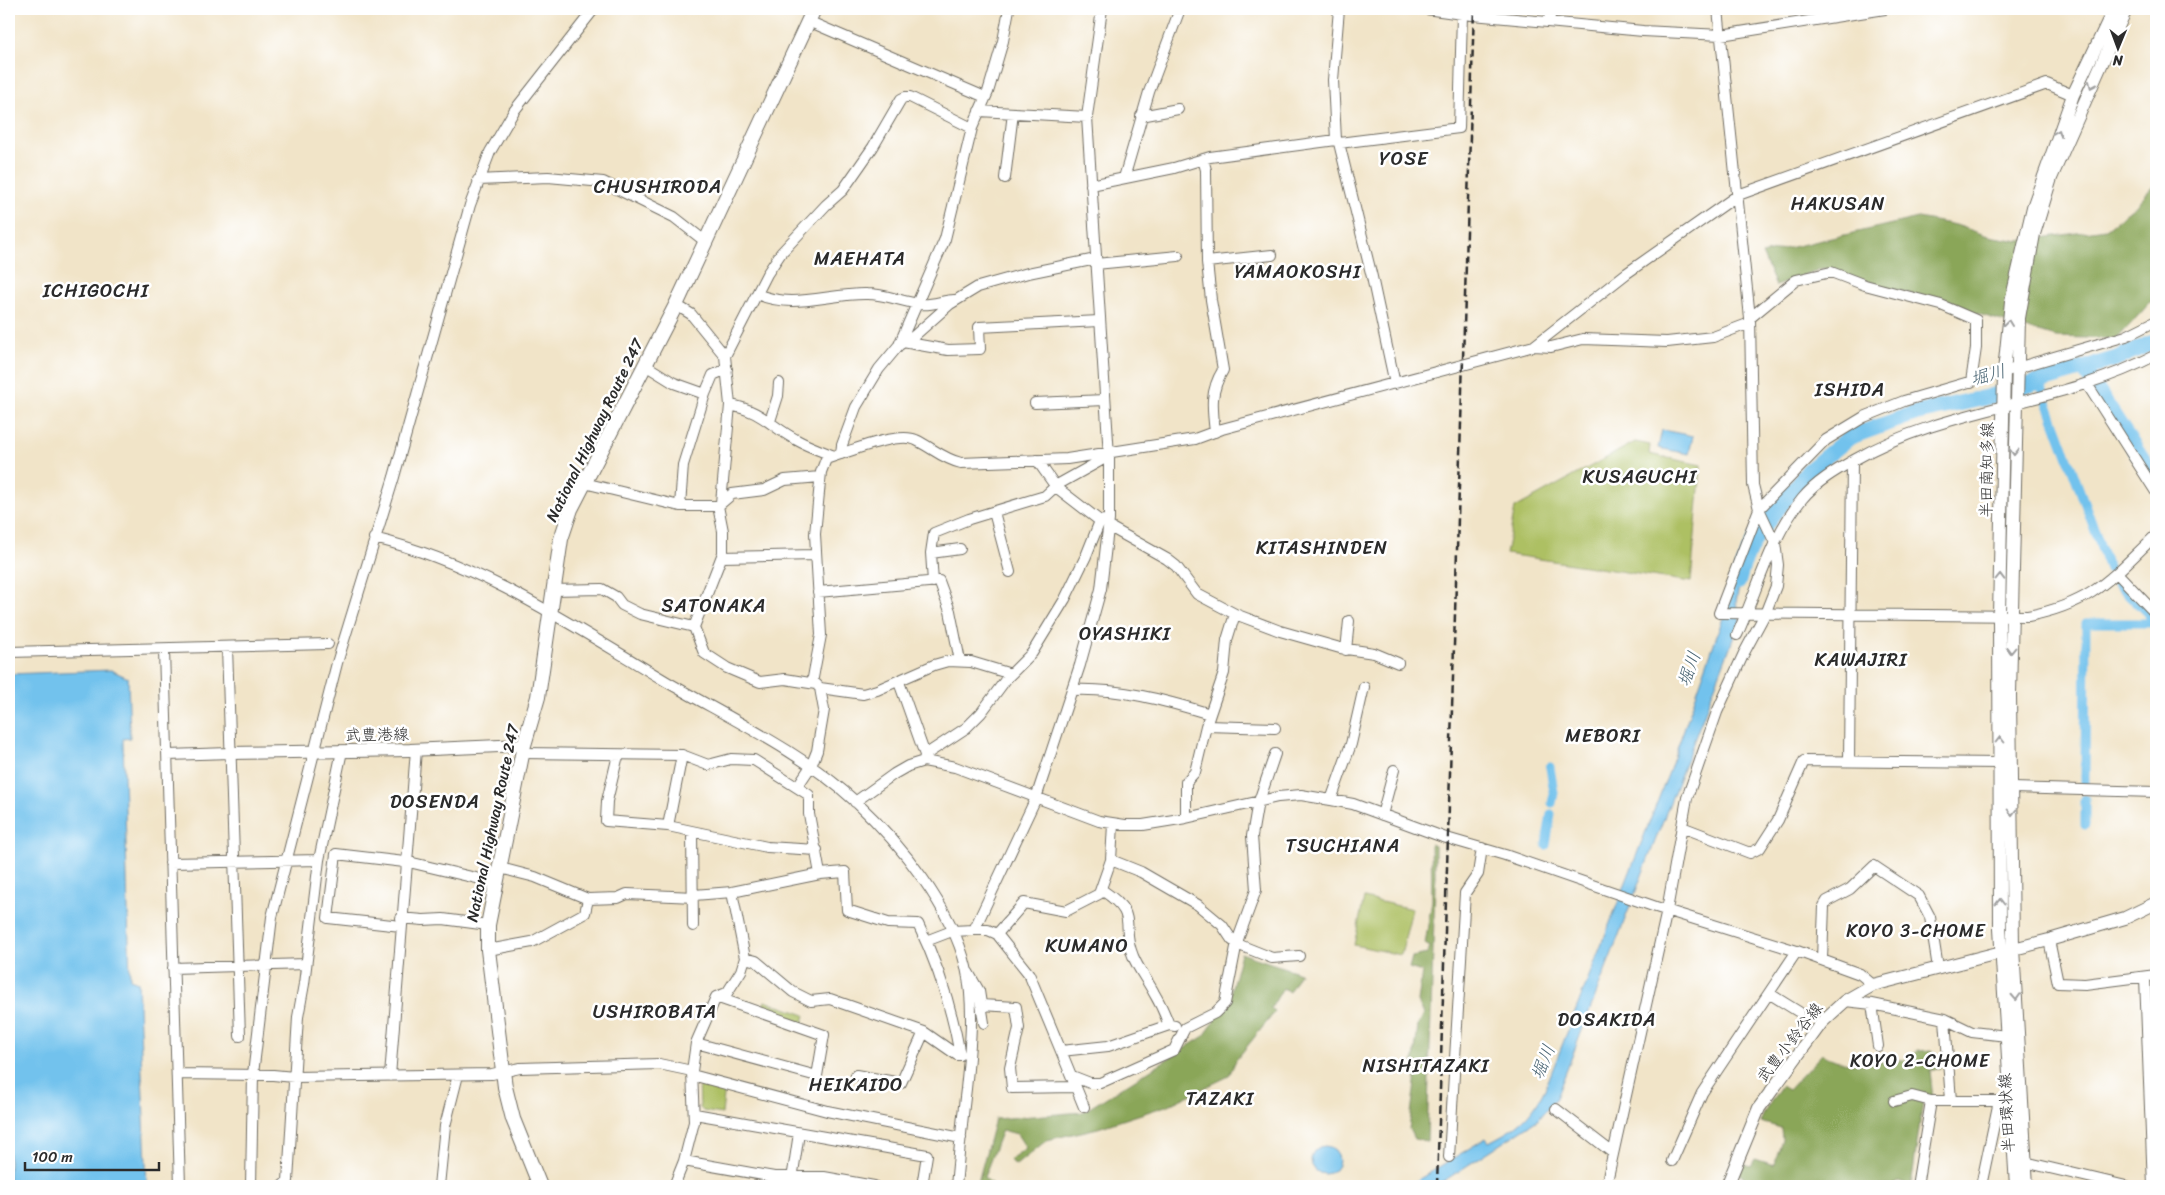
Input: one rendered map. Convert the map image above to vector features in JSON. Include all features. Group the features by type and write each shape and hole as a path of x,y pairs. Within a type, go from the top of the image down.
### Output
{"highway":[{"name":"National Highway Route 247","path":"540,1186 513,1119 503,1072 488,950 488,925 524,749 538,697 552,590 561,539 584,483 676,305 811,15"}],"main road":[{"name":"半田南知多線","path":"2014,404 2004,372 2011,302 2022,244 2042,178 2073,95 2114,9"},
{"name":"半田南知多線","path":"2007,950 2000,763 2019,318 2041,209 2063,147 2126,9"},
{"name":"半田南知多線","path":"2005,616 2010,694 2012,788 2007,950"},
{"name":"武豊港線","path":"230,753 524,749"},
{"name":"武豊小鈴谷線","path":"1727,1186 1760,1108 1822,1022 1844,1001 1873,985 2050,940 2125,918 2156,903"},
{"name":"半田環状線","path":"2007,950 2005,1101 2016,1186"},
{"name":"半田環状線","path":"2007,950 2027,1186"}],"street":[{"path":"251,1186 253,1074 272,918 337,663 478,180 490,152 514,111 594,9"},
{"path":"901,344 945,239 972,128 985,97 1003,41 1009,9"},
{"path":"974,930 1036,798 1095,614 1106,522 1109,454 1087,117 1102,9"},
{"path":"1124,178 1141,116 1180,9"},
{"path":"1339,9 1333,80 1338,142 1372,277 1396,384"},
{"path":"1426,9 1643,31 1721,34 1838,12 1885,9"},
{"path":"1549,22 1551,9"},
{"path":"1606,1186 1667,910 1687,798 1717,712 1744,653 1765,614 1778,576 1775,543 1759,509 1752,473 1750,321 1718,9"},
{"path":"1091,185 1202,159 1459,128 1462,14"},
{"path":"811,15 985,97"},
{"path":"1534,346 1627,274 1738,195 2047,84 2073,95"},
{"path":"725,356 757,294 781,253 826,205 843,190 873,147 901,99 905,97 910,98 972,128"},
{"path":"1141,116 1178,109"},
{"path":"979,111 1087,117"},
{"path":"1005,178 1013,113"},
{"path":"1202,159 1206,170 1207,262 1211,300 1223,370 1214,389 1212,413 1215,432"},
{"path":"478,180 548,177 603,182 674,217 706,242"},
{"path":"1207,262 1272,255"},
{"path":"838,455 850,422 868,384 901,344 950,304 978,287 1028,273 1096,262 1178,256"},
{"path":"797,787 811,766 817,751 824,717 824,704 816,686 821,634 815,554 820,477 826,459 884,441 909,438 947,459 960,463 1067,459 1177,442 1534,346 1550,346 1583,339 1667,342 1713,337 1750,321 1796,280 1831,272 1864,285 1941,305 1976,320 1976,348 1971,382"},
{"path":"757,294 771,301 810,301 867,294 901,298 918,304 959,299"},
{"path":"676,305 690,314 725,356 730,405 719,504 723,531 722,557 694,627 704,653 727,668 760,682 785,679 863,694 899,682 934,665 960,661 992,667 1011,674"},
{"path":"901,344 948,350 980,349 980,327 1099,321"},
{"path":"2156,321 2126,336 1904,401 1864,417 1826,440 1759,509 1719,613 2028,616 2063,607 2099,589 2156,535"},
{"path":"1737,635 1770,550 1803,498 1834,472 1879,445 1922,429 2088,384 2124,371 2156,355"},
{"path":"645,365 674,383 705,394"},
{"path":"680,506 683,465 705,394 713,375 727,369"},
{"path":"770,421 778,396 779,383"},
{"path":"2088,384 2156,492"},
{"path":"1046,392 1041,403 1105,400"},
{"path":"730,405 746,408 761,414 795,439 838,455"},
{"path":"933,582 931,553 934,533 1045,496 1109,454"},
{"path":"1037,460 1056,487 1106,522 1167,559 1176,566 1197,594 1235,614 1280,631 1346,650 1374,653 1398,663"},
{"path":"1849,761 1852,461"},
{"path":"584,483 680,506 719,504 732,494 764,490 785,480 820,477"},
{"path":"994,512 1010,572"},
{"path":"855,802 894,774 924,758 966,728 976,718 1011,674 1032,653 1049,626 1106,522"},
{"path":"374,538 454,564 550,611 811,766 855,802 904,853 941,908 952,931 966,967 979,991 984,1021 954,1020"},
{"path":"931,553 960,548"},
{"path":"722,557 815,554"},
{"path":"2117,573 2156,614"},
{"path":"818,592 939,581 950,611 960,661"},
{"path":"552,590 602,589 616,597 622,605 640,614 694,627"},
{"path":"1186,818 1186,782 1195,772 1206,726 1224,673 1227,640 1235,614"},
{"path":"1346,650 1349,621"},
{"path":"9,652 164,650 328,644"},
{"path":"227,647 240,1036"},
{"path":"164,650 180,1186"},
{"path":"899,682 924,758"},
{"path":"1331,800 1351,744 1364,687"},
{"path":"1072,690 1118,690 1163,700 1210,714"},
{"path":"1206,726 1275,728"},
{"path":"524,749 682,756 708,765 731,760 754,760 809,795 808,814 817,850 820,874"},
{"path":"390,1076 416,750"},
{"path":"282,1186 288,1181 298,1017 319,860 342,751"},
{"path":"168,755 230,753"},
{"path":"618,754 606,801 606,821 668,826 767,847 817,850"},
{"path":"1072,1076 1090,1083 1100,1083 1174,1050 1185,1028 1215,1014 1224,1003 1237,942 1256,885 1252,836 1258,802 1275,754"},
{"path":"668,826 682,756"},
{"path":"924,758 955,767 1036,798 1113,824 1143,825 1302,795 1353,804 1667,910 1822,959 1860,974 1873,985"},
{"path":"1682,827 1750,853 1760,848 1778,820 1804,761 2000,763"},
{"path":"1382,815 1394,770"},
{"path":"2012,788 2156,792"},
{"path":"996,934 1024,903 1066,911 1084,903 1102,890 1110,860 1113,824"},
{"path":"692,832 693,926"},
{"path":"1449,1157 1465,893 1478,874 1482,848"},
{"path":"488,925 443,919 401,922 328,918 336,854 406,862 497,883"},
{"path":"170,863 319,860"},
{"path":"1110,860 1141,872 1198,905 1215,919 1232,940 1272,958 1299,956"},
{"path":"1822,959 1824,906 1827,901 1850,889 1874,866 1919,896 1930,917 1938,968"},
{"path":"500,868 544,880 588,899 618,898 627,894 694,896 732,892 820,874 845,872 847,910 888,923 918,924 940,973 954,1020 960,1056 924,1032 830,999 811,1001 793,992 756,961 745,958"},
{"path":"1102,890 1117,900 1127,914 1128,941 1133,956 1155,994 1169,1024"},
{"path":"674,1186 684,1161 695,1114 692,1073 696,1043 716,997 727,993 745,958 732,892"},
{"path":"488,950 523,944 548,934 585,913 588,899"},
{"path":"926,941 952,931 988,930 996,934 1029,974 1084,1107"},
{"path":"2050,940 2058,983 2085,984 2145,978 2156,975"},
{"path":"1672,1161 1702,1093 1797,951"},
{"path":"173,968 306,964"},
{"path":"956,1186 971,1020 966,967"},
{"path":"2145,978 2152,1025 2153,1186"},
{"path":"1770,994 1799,1012"},
{"path":"696,1043 817,1076 824,1035 716,997"},
{"path":"1844,1001 1872,1004 1945,1018 1972,1032 2007,1036"},
{"path":"1872,1004 1878,1046"},
{"path":"981,1005 1016,1008 1019,1028 1010,1068 1012,1088 1076,1087"},
{"path":"1945,1018 1951,1101"},
{"path":"1061,1051 1108,1046 1169,1024 1185,1028"},
{"path":"856,1074 901,1083 924,1032"},
{"path":"178,1074 253,1074 294,1077 458,1075 492,1074 564,1066 659,1064 827,1111 961,1138"},
{"path":"438,1186 445,1126 458,1075"},
{"path":"1894,1101 1912,1096 1931,1101 2005,1101 1981,1186"},
{"path":"1918,1186 1931,1101"},
{"path":"1556,1109 1613,1154"},
{"path":"695,1114 927,1155 922,1186"},
{"path":"792,1182 799,1133"},
{"path":"684,1161 792,1182 824,1177 874,1186"},
{"path":"2026,1162 2126,1186"}],"green space":[{"path":"2156,183 2156,296 2117,339 2056,337 1823,268 1776,286 1762,254 1918,218 1956,225 1988,236 2019,241 2106,229 2132,209"},
{"path":"1635,442 1650,445 1649,454 1701,465 1691,582 1506,554 1515,508"},
{"path":"1431,843 1435,845 1435,886 1427,1141 1414,1139 1409,1129 1416,1075 1413,1068 1418,1025 1424,1014 1418,1002 1422,972 1409,968 1412,957 1427,954 1430,947 1425,944 1432,900"},
{"path":"1364,898 1412,909 1401,955 1354,945"},
{"path":"1241,953 1300,973 1289,992 1283,988 1271,1008 1275,1012 1236,1060 1229,1076 1169,1105 1098,1128 1047,1140 1016,1165 1009,1160 1026,1148 1017,1134 1002,1130 984,1177 994,1186 977,1186 995,1119 1083,1112 1204,1036 1228,1003"},
{"path":"765,1001 805,1015 803,1023 762,1009"},
{"path":"1932,1050 1945,1061 1941,1068 1930,1071 1933,1098 1923,1101 1911,1186 1898,1182 1890,1186 1778,1186 1769,1184 1766,1178 1755,1179 1757,1186 1746,1186 1746,1178 1738,1174 1742,1163 1751,1166 1755,1159 1774,1165 1782,1139 1781,1128 1760,1122 1765,1111 1781,1086 1788,1090 1822,1054 1843,1062 1865,1064 1900,1061 1909,1058 1917,1051"},
{"path":"699,1080 725,1087 722,1114 703,1111 700,1108"}],"water":[{"path":"1662,430 1693,436 1689,454 1658,448"},
{"path":"1746,552 1736,602 1740,621 1556,1098 1539,1119 1436,1186 1408,1186 1486,1138 1489,1142 1516,1126 1528,1115 1545,1089 1669,772"},
{"path":"111,670 128,678 130,738 123,739 130,979 138,982 147,1186 9,1186 9,674"},
{"path":"1325,1146 1335,1150 1339,1160 1335,1170 1325,1174 1315,1170 1311,1160 1315,1150"}],"waterway":[{"name":"堀川","path":"1738,582 1743,564 1757,535 1808,471 1850,437 1916,413 1988,397 2115,359 2156,341"},
{"path":"2083,368 2156,481"},
{"path":"2039,380 2109,569"},
{"path":"2117,583 2156,622"},
{"path":"2085,784 2086,623 2156,623"},
{"path":"1550,767 1554,793 1552,803"},
{"path":"2085,799 2085,825"},
{"path":"1546,845 1551,814"}],"railway":[{"path":"1437,1186 1474,9"}],"district":[{"name":"YOSE","path":"1404,158"},
{"name":"CHUSHIRODA","path":"658,186"},
{"name":"HAKUSAN","path":"1838,203"},
{"name":"MAEHATA","path":"860,258"},
{"name":"YAMAOKOSHI","path":"1298,271"},
{"name":"ICHIGOCHI","path":"96,290"},
{"name":"ISHIDA","path":"1850,389"},
{"name":"KUSAGUCHI","path":"1640,476"},
{"name":"KITASHINDEN","path":"1322,547"},
{"name":"SATONAKA","path":"714,605"},
{"name":"OYASHIKI","path":"1125,633"},
{"name":"KAWAJIRI","path":"1861,659"},
{"name":"MEBORI","path":"1603,735"},
{"name":"DOSENDA","path":"435,801"},
{"name":"TSUCHIANA","path":"1343,845"},
{"name":"KOYO 3-CHOME","path":"1916,931"},
{"name":"KUMANO","path":"1087,945"},
{"name":"USHIROBATA","path":"655,1011"},
{"name":"DOSAKIDA","path":"1607,1019"},
{"name":"KOYO 2-CHOME","path":"1920,1061"},
{"name":"NISHITAZAKI","path":"1426,1065"},
{"name":"HEIKAIDO","path":"856,1084"},
{"name":"TAZAKI","path":"1220,1098"}]}
